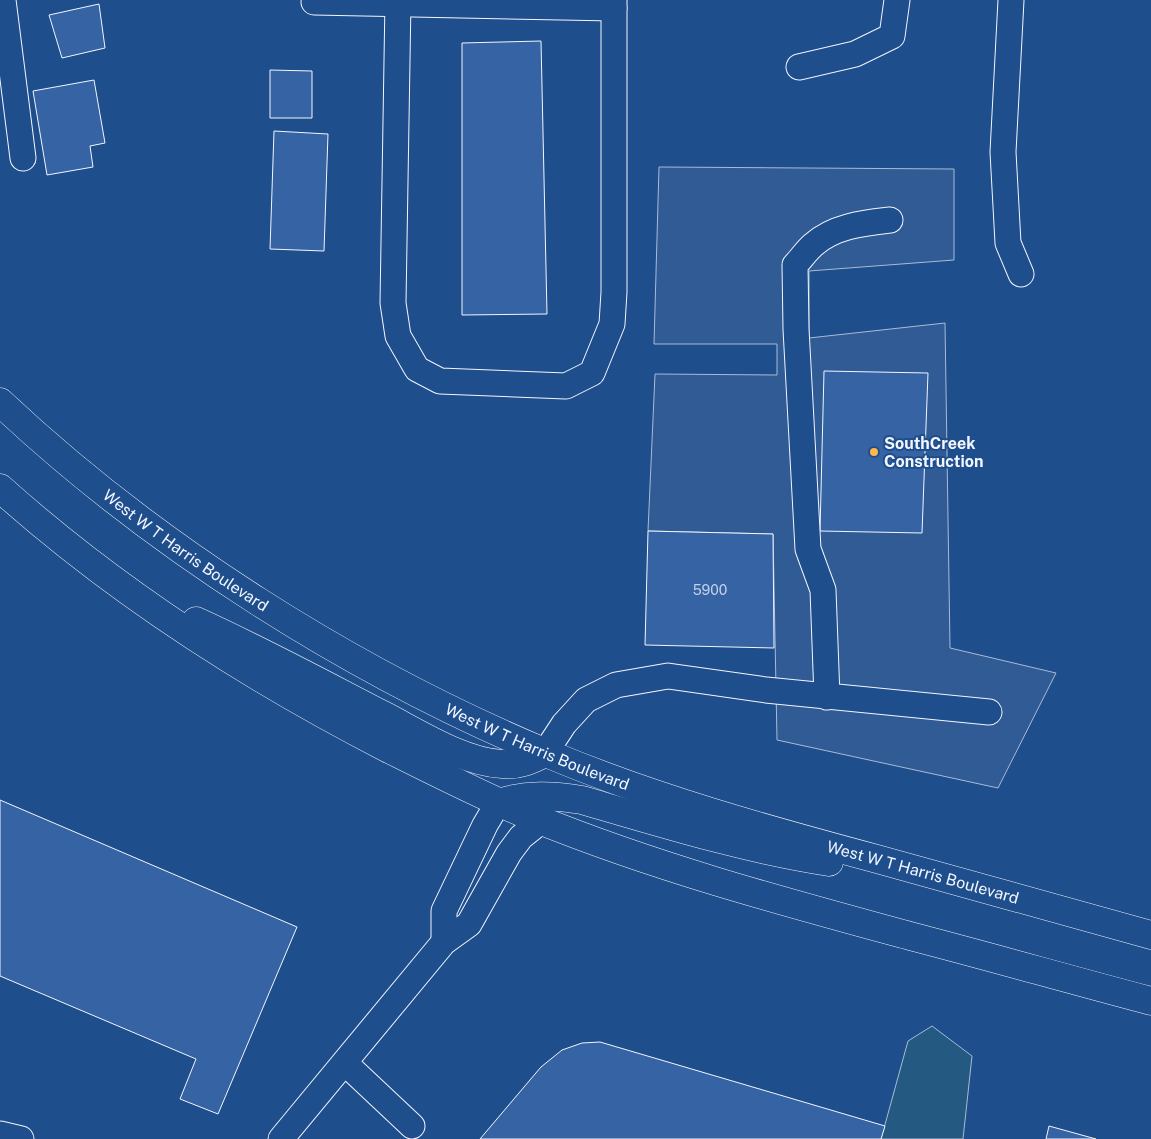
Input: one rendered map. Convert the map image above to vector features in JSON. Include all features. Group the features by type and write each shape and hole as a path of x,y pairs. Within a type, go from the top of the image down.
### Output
{"main road":[{"name":"West W T Harris Boulevard","path":"0,402 32,432 122,505 202,564 366,666 457,712 545,753 692,807 1151,935"},
{"path":"0,488 67,544 124,588 186,631 310,707 498,803 541,821 716,881 1151,1002"},
{"path":"124,588 241,641 452,750 485,762 501,764 523,763 545,753"},
{"path":"498,803 515,797 536,795 560,796 582,800 715,838 792,856 957,881"}],"lane":[{"path":"3,0 23,158"},
{"path":"799,67 855,54 892,36 897,0"},
{"path":"1011,0 1003,152 1008,243 1020,274"},
{"path":"314,2 398,2 614,4 614,292 612,324 592,373 566,386 440,381 417,369 398,336 393,303 398,2"},
{"path":"827,697 824,590 808,548 796,329 795,266 814,244 837,230 858,223 890,220"},
{"path":"545,753 564,724 586,700 616,685 668,676 827,697 989,712"},
{"path":"444,942 444,911 481,833 498,803"},
{"path":"281,1139 444,942 469,924 509,853 521,838 541,821"},
{"path":"345,1063 412,1126"},
{"path":"0,1134 21,1139"}],"shaded area":[{"path":"659,167 954,169 954,260 809,271 809,338 945,323 950,648 1056,673 998,788 777,740 773,534 648,531 655,374 777,375 777,344 654,344"},
{"path":"932,1026 972,1056 963,1139 881,1139 908,1041"}],"building":[{"path":"99,4 105,48 62,58 49,15"},
{"path":"541,41 547,314 462,315 462,43"},
{"path":"270,70 312,71 312,118 270,118"},
{"path":"94,80 105,143 90,146 93,167 47,175 33,91"},
{"path":"274,131 328,134 324,251 270,249"},
{"name":"SouthCreek Construction","path":"824,371 928,373 922,533 820,531"},
{"path":"648,531 773,534 774,648 645,645"},
{"path":"0,800 297,927 218,1114 180,1099 196,1059 0,976"},
{"path":"600,1042 885,1126 881,1139 480,1139 541,1067 562,1050 582,1043"},
{"path":"1049,1126 1096,1139 1046,1139"}],"place":[{"name":"SouthCreek Construction","path":"874,452"}]}
